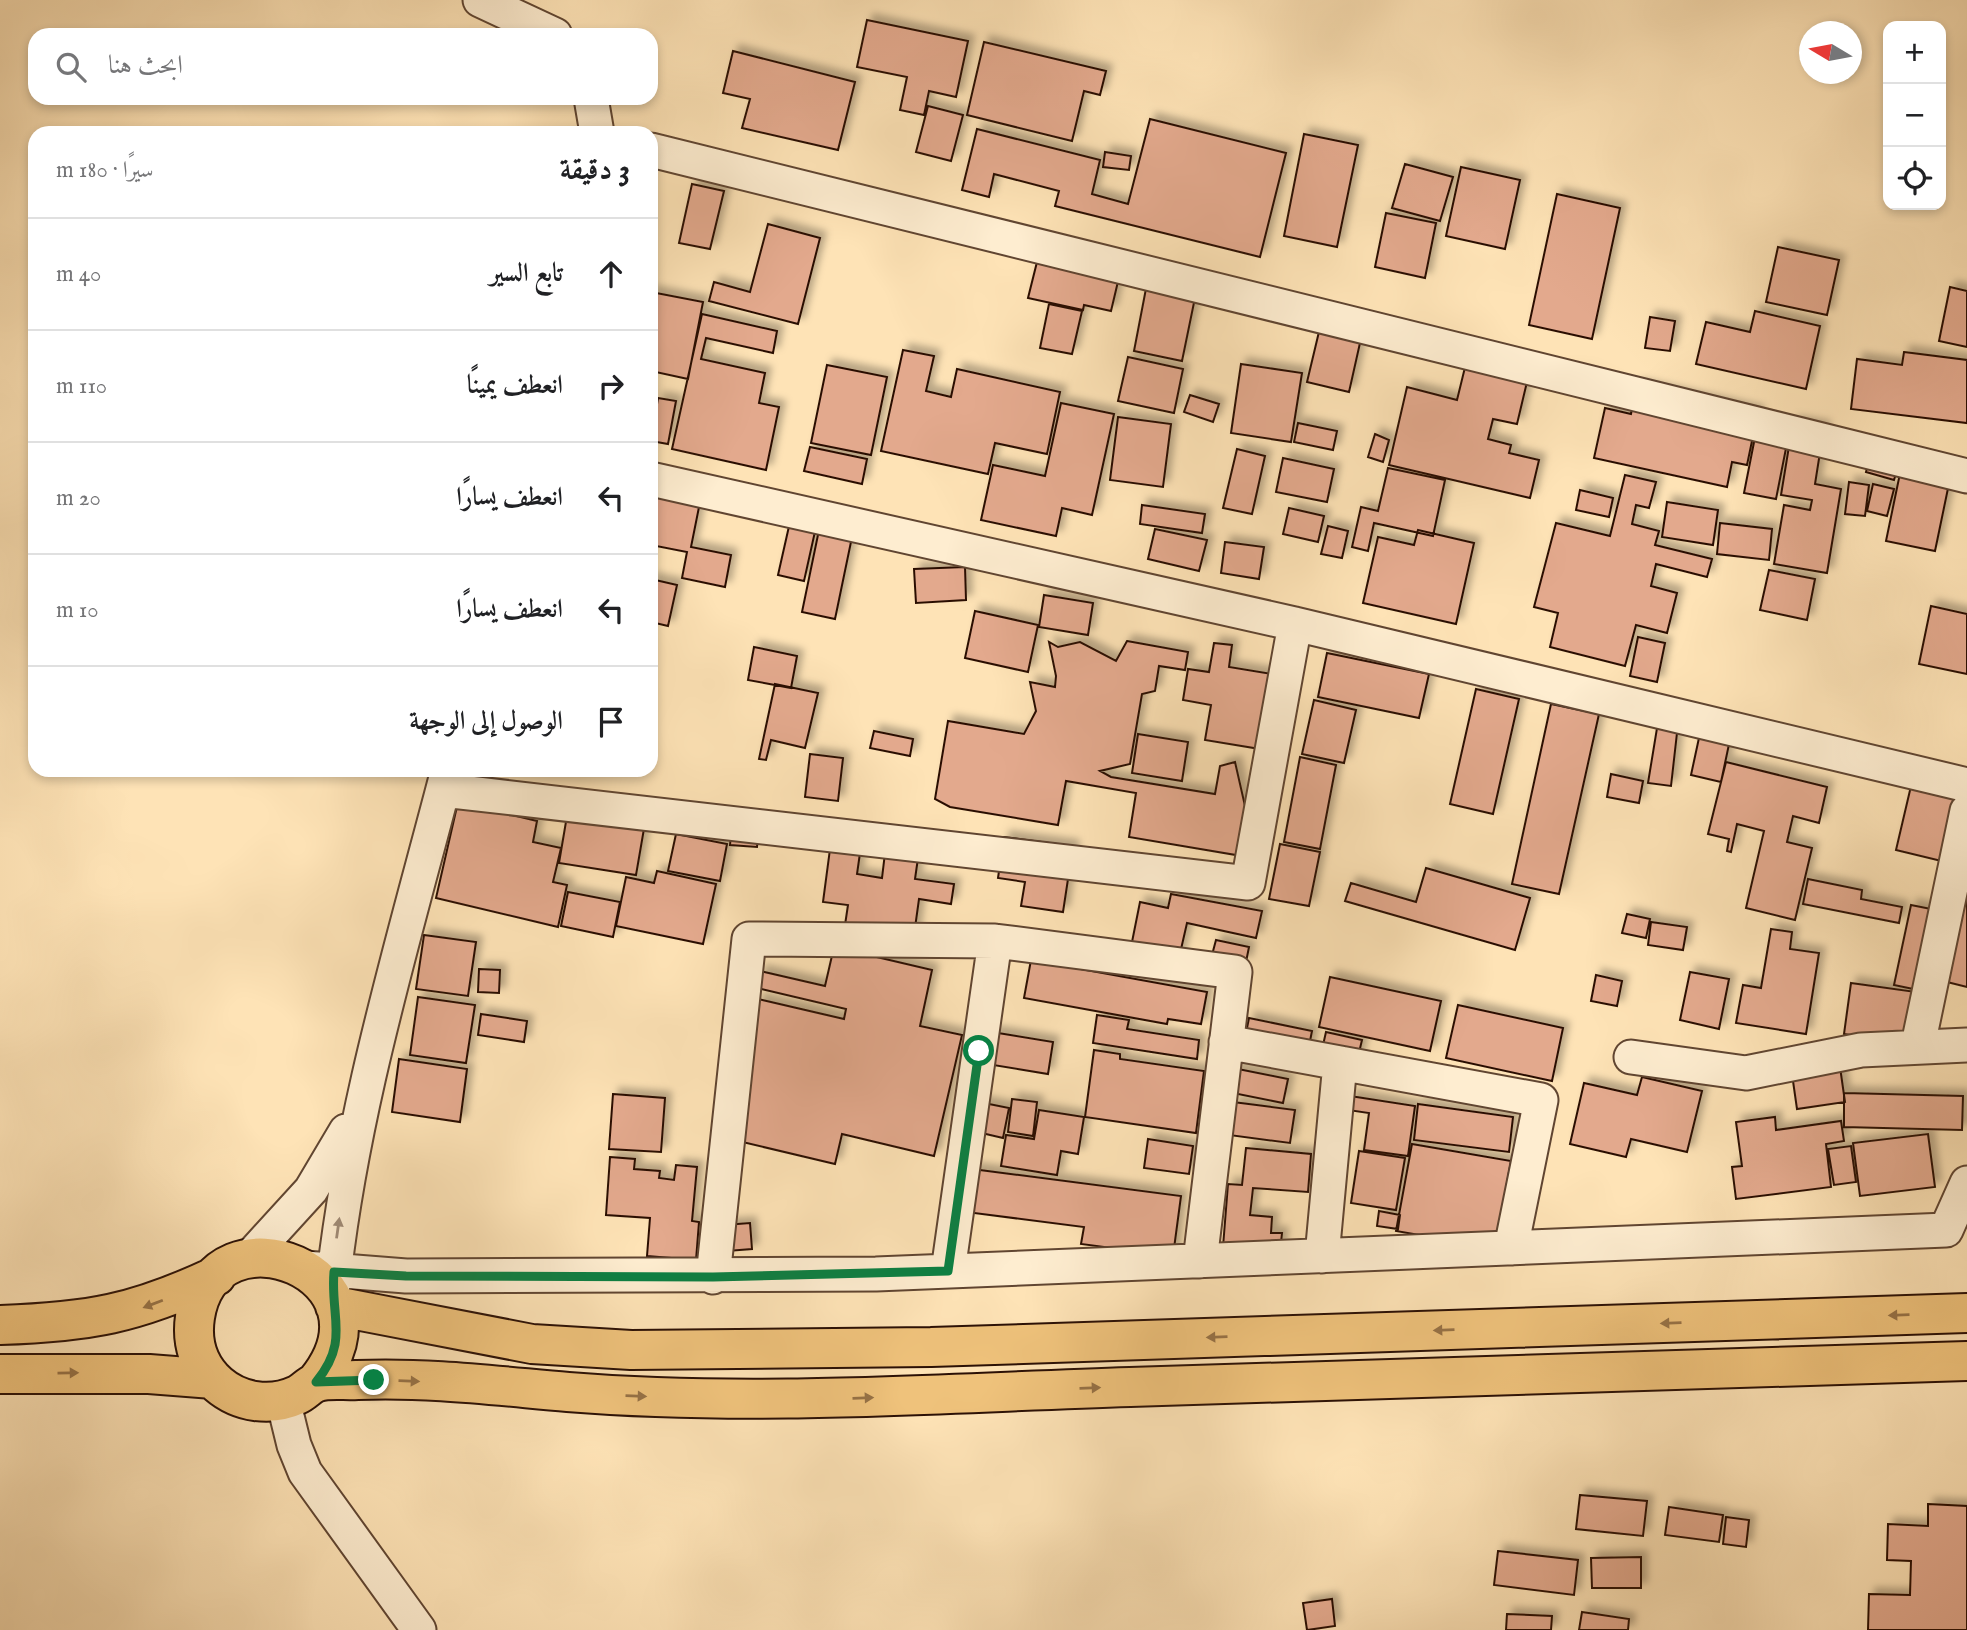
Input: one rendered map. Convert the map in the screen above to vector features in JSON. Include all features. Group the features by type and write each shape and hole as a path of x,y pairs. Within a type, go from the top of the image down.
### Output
{"main road":[{"path":"0,1325 68,1323 142,1308 216,1276 231,1265 249,1258 269,1256 287,1259 327,1285 532,1344 631,1350 931,1347 1967,1313"},
{"path":"216,1276 196,1309 193,1327 195,1346 213,1379 227,1391 245,1400 264,1402 301,1394 327,1369 338,1339 327,1285"},
{"path":"316,1382 432,1381 598,1394 808,1399 1967,1360"},
{"path":"0,1374 108,1373 213,1379"}],"street":[{"path":"480,0 540,28"},
{"path":"592,105 596,126"},
{"path":"658,152 1967,476"},
{"path":"658,481 1295,624 1967,785"},
{"path":"1295,624 1248,883 446,780 367,1084 327,1285 406,1276 713,1277 948,1271 1946,1230 1967,1183"},
{"path":"1918,1045 1967,810"},
{"path":"713,1277 749,939 995,941 1235,972 1200,1261"},
{"path":"948,1271 995,941"},
{"path":"1226,1042 1541,1100 1511,1248"},
{"path":"1631,1057 1746,1073 1826,1056 1918,1045 1967,1045"},
{"path":"1322,1256 1340,1063"},
{"path":"249,1258 311,1190 332,1156 367,1084"},
{"path":"283,1400 294,1445 305,1472 419,1630"}],"building":[{"path":"867,20 968,41 956,97 929,91 924,115 900,110 907,77 857,67"},
{"path":"984,42 1106,71 1100,95 1084,91 1072,141 967,115"},
{"path":"733,51 855,82 838,150 742,128 750,99 723,93"},
{"path":"928,106 963,115 951,161 916,152"},
{"path":"1150,119 1286,153 1260,257 1055,206 1059,191 994,174 989,197 962,190 977,129 1100,160 1092,194 1128,204"},
{"path":"1304,134 1358,145 1337,247 1284,236"},
{"path":"1105,152 1131,156 1129,170 1103,167"},
{"path":"1405,164 1453,177 1440,221 1392,208"},
{"path":"1461,167 1520,180 1505,249 1446,236"},
{"path":"692,184 724,191 710,249 679,243"},
{"path":"1557,194 1620,208 1592,339 1529,325"},
{"path":"1386,213 1436,223 1425,278 1375,267"},
{"path":"768,224 820,238 798,324 709,301 714,282 750,292"},
{"path":"1778,247 1839,260 1827,315 1766,302"},
{"path":"1039,254 1120,273 1111,311 1084,305 1083,310 1028,298"},
{"path":"1149,273 1198,283 1182,361 1134,351"},
{"path":"1950,287 1967,291 1967,347 1939,341"},
{"path":"658,293 703,302 688,379 658,373"},
{"path":"1049,304 1082,311 1072,354 1040,348"},
{"path":"1755,311 1820,326 1806,389 1696,364 1706,322 1750,332"},
{"path":"702,314 777,331 773,353 706,338 701,359 765,373 759,403 779,407 766,470 672,449"},
{"path":"1323,315 1364,325 1349,392 1307,382"},
{"path":"1650,317 1675,321 1670,351 1645,348"},
{"path":"903,350 934,356 926,391 951,397 957,369 1060,392 1047,454 995,443 988,474 881,451"},
{"path":"1469,351 1531,365 1517,424 1493,419 1488,439 1511,445 1509,453 1539,460 1530,498 1389,465 1407,387 1457,400"},
{"path":"1904,352 1967,360 1967,423 1851,409 1857,359 1902,365"},
{"path":"1128,357 1183,369 1174,413 1118,401"},
{"path":"1241,364 1302,373 1291,442 1231,433"},
{"path":"827,365 887,377 871,455 811,443"},
{"path":"1637,385 1758,412 1747,465 1732,462 1727,487 1594,458 1605,408 1631,414"},
{"path":"1190,395 1219,404 1213,422 1184,412"},
{"path":"658,398 676,401 668,444 658,442"},
{"path":"1061,403 1114,414 1092,515 1062,508 1056,536 981,520 993,465 1045,476"},
{"path":"1118,417 1171,424 1163,487 1110,480"},
{"path":"1793,422 1824,427 1815,484 1841,489 1827,573 1774,564 1784,505 1810,510 1812,500 1781,495"},
{"path":"1298,423 1337,431 1333,450 1294,442"},
{"path":"1757,427 1789,433 1776,499 1744,493"},
{"path":"1375,434 1389,440 1383,462 1368,457"},
{"path":"810,447 867,459 862,484 804,471"},
{"path":"1237,449 1265,456 1252,514 1223,508"},
{"path":"1872,449 1901,457 1894,480 1866,472"},
{"path":"1283,458 1334,469 1327,502 1276,492"},
{"path":"1903,459 1952,469 1935,551 1886,541"},
{"path":"1388,468 1445,480 1433,536 1374,523 1368,551 1352,547 1361,507 1378,511"},
{"path":"1625,475 1656,482 1649,508 1636,505 1632,524 1659,531 1655,545 1712,559 1707,577 1656,564 1651,586 1677,593 1667,633 1636,625 1625,666 1550,647 1558,613 1534,607 1556,523 1610,536"},
{"path":"1849,482 1869,485 1865,516 1845,514"},
{"path":"658,483 702,492 691,547 731,555 725,587 682,578 687,552 658,546"},
{"path":"1873,484 1894,489 1887,516 1867,511"},
{"path":"1580,490 1613,498 1609,517 1576,510"},
{"path":"1667,502 1718,510 1713,545 1662,537"},
{"path":"1142,505 1205,514 1202,533 1140,524"},
{"path":"1289,508 1324,516 1318,542 1283,534"},
{"path":"792,513 818,518 804,581 778,575"},
{"path":"1720,523 1772,529 1769,560 1717,554"},
{"path":"1328,526 1348,531 1342,558 1321,554"},
{"path":"1155,529 1207,540 1199,571 1148,559"},
{"path":"819,530 852,537 835,619 802,612"},
{"path":"1418,530 1474,543 1456,624 1363,603 1378,537 1414,545"},
{"path":"1225,542 1264,547 1259,579 1221,573"},
{"path":"965,567 966,600 916,603 914,569"},
{"path":"1769,570 1815,579 1807,620 1760,610"},
{"path":"658,581 677,585 668,626 658,624"},
{"path":"1044,595 1093,603 1088,635 1039,627"},
{"path":"1931,606 1967,614 1967,674 1919,664"},
{"path":"975,611 1038,625 1028,672 965,658"},
{"path":"1638,637 1665,643 1657,682 1630,676"},
{"path":"1127,641 1188,652 1185,670 1159,666 1155,691 1142,694 1130,764 1100,771 1111,777 1215,794 1220,766 1235,762 1245,806 1236,855 1129,837 1136,793 1066,781 1058,825 950,807 935,799 948,721 1024,734 1036,711 1030,682 1055,687 1056,676 1049,642 1058,647 1080,642 1116,661"},
{"path":"1214,643 1232,645 1229,667 1272,674 1260,749 1205,740 1211,705 1183,700 1188,669 1209,672"},
{"path":"754,647 797,656 791,688 748,680"},
{"path":"1327,653 1429,674 1419,718 1318,697"},
{"path":"775,684 818,693 805,748 771,740 766,760 759,759"},
{"path":"1476,689 1519,699 1493,814 1450,804"},
{"path":"1314,700 1356,710 1344,763 1302,754"},
{"path":"1551,704 1599,714 1559,894 1512,884"},
{"path":"1658,722 1678,724 1671,786 1648,783"},
{"path":"1702,724 1732,730 1721,782 1691,775"},
{"path":"874,731 913,739 910,756 870,748"},
{"path":"1138,734 1188,742 1182,781 1132,773"},
{"path":"810,754 843,758 838,801 805,797"},
{"path":"1300,757 1336,765 1320,849 1284,842"},
{"path":"1726,762 1827,787 1819,823 1793,816 1787,842 1812,848 1795,920 1746,908 1764,831 1737,824 1731,852 1727,851 1729,839 1708,834"},
{"path":"1915,769 1967,781 1958,865 1896,850"},
{"path":"1611,774 1643,781 1639,803 1607,797"},
{"path":"461,789 500,812 537,821 533,842 561,848 553,882 567,885 558,927 436,898"},
{"path":"569,804 646,817 636,875 559,863"},
{"path":"732,826 759,829 757,847 730,845"},
{"path":"676,834 727,844 720,881 668,871"},
{"path":"1004,837 1073,846 1063,912 1021,906 1025,882 998,878"},
{"path":"1280,844 1320,852 1309,906 1269,899"},
{"path":"830,849 860,853 857,874 882,878 885,853 918,858 915,879 954,884 951,904 919,899 914,935 845,925 848,905 823,902"},
{"path":"1426,868 1530,898 1515,950 1345,901 1351,883 1416,902"},
{"path":"657,871 716,884 703,944 616,926 626,877 654,883"},
{"path":"1808,879 1862,890 1861,899 1902,907 1899,923 1803,904"},
{"path":"568,892 620,902 613,937 561,926"},
{"path":"1171,894 1262,911 1256,938 1187,923 1179,958 1131,947 1140,902 1168,908"},
{"path":"1967,897 1967,987 1943,981"},
{"path":"1911,905 1941,911 1923,991 1894,985"},
{"path":"1627,914 1650,919 1646,938 1622,933"},
{"path":"1651,922 1687,927 1683,950 1648,945"},
{"path":"1771,929 1792,932 1790,949 1819,953 1806,1034 1736,1023 1743,985 1761,988"},
{"path":"424,935 476,942 468,996 416,989"},
{"path":"1216,940 1249,947 1246,962 1212,955"},
{"path":"834,947 932,970 920,1026 962,1035 934,1156 842,1134 835,1164 734,1140 758,999 844,1019 846,1009 757,988 760,971 825,986"},
{"path":"1031,960 1207,992 1201,1024 1168,1019 1167,1024 1024,998"},
{"path":"479,969 500,970 499,993 478,992"},
{"path":"1690,972 1729,979 1719,1029 1680,1020"},
{"path":"1596,975 1622,981 1617,1006 1591,1001"},
{"path":"1330,977 1441,1001 1430,1051 1319,1027"},
{"path":"1851,983 1916,992 1908,1044 1844,1034"},
{"path":"418,997 475,1005 466,1063 410,1055"},
{"path":"1458,1005 1563,1028 1552,1081 1446,1058"},
{"path":"481,1014 527,1021 524,1042 478,1035"},
{"path":"1097,1015 1129,1020 1127,1029 1199,1040 1197,1059 1093,1043"},
{"path":"1249,1018 1312,1031 1308,1051 1245,1038"},
{"path":"992,1032 1053,1042 1048,1074 987,1064"},
{"path":"1326,1032 1362,1040 1357,1061 1321,1054"},
{"path":"1094,1050 1120,1054 1120,1059 1204,1071 1196,1133 1085,1117"},
{"path":"399,1059 467,1069 460,1122 392,1112"},
{"path":"1840,1067 1845,1102 1797,1109 1792,1074"},
{"path":"1233,1068 1288,1079 1283,1103 1228,1092"},
{"path":"1642,1077 1702,1091 1687,1152 1631,1139 1626,1157 1570,1144 1584,1083 1637,1095"},
{"path":"1844,1093 1963,1096 1962,1130 1844,1127"},
{"path":"613,1094 665,1098 661,1152 609,1149"},
{"path":"1350,1096 1415,1106 1408,1156 1364,1150 1369,1113 1348,1110"},
{"path":"1012,1099 1037,1102 1033,1136 1008,1132"},
{"path":"979,1102 1009,1108 1003,1138 973,1131"},
{"path":"1233,1102 1295,1110 1290,1143 1229,1135"},
{"path":"1418,1104 1513,1117 1509,1152 1414,1140"},
{"path":"1039,1110 1084,1117 1078,1154 1061,1151 1057,1175 1001,1166 1006,1135 1034,1139"},
{"path":"1775,1117 1776,1130 1841,1121 1844,1141 1826,1144 1831,1187 1736,1199 1732,1167 1742,1166 1736,1122"},
{"path":"1928,1134 1935,1187 1860,1196 1853,1143"},
{"path":"1148,1139 1193,1146 1189,1174 1144,1168"},
{"path":"1412,1144 1511,1161 1495,1248 1396,1231"},
{"path":"1851,1146 1856,1182 1834,1185 1828,1149"},
{"path":"1246,1148 1311,1154 1308,1192 1253,1188 1250,1215 1272,1217 1271,1233 1282,1233 1280,1252 1223,1247 1228,1184 1242,1185"},
{"path":"1359,1151 1405,1158 1396,1210 1351,1203"},
{"path":"610,1157 635,1159 634,1169 660,1171 659,1178 674,1180 676,1165 697,1167 692,1221 699,1222 696,1260 647,1256 650,1218 606,1215"},
{"path":"972,1169 1181,1196 1173,1256 1081,1244 1084,1227 966,1212"},
{"path":"1379,1211 1400,1215 1398,1229 1377,1226"},
{"path":"750,1223 752,1249 727,1251 725,1225"},
{"path":"1580,1495 1647,1501 1643,1536 1576,1529"},
{"path":"1928,1504 1967,1506 1967,1630 1868,1630 1869,1594 1910,1595 1911,1561 1887,1560 1888,1524 1928,1526"},
{"path":"1669,1507 1723,1515 1719,1542 1665,1535"},
{"path":"1726,1517 1749,1520 1746,1547 1723,1544"},
{"path":"1498,1551 1578,1560 1574,1595 1494,1585"},
{"path":"1641,1557 1641,1588 1592,1588 1591,1558"},
{"path":"1332,1599 1335,1626 1307,1630 1303,1603"},
{"path":"1582,1612 1629,1619 1628,1630 1579,1630"},
{"path":"1507,1614 1552,1616 1551,1630 1506,1630"}],"route":[{"path":"374,1380 316,1382 327,1369 338,1339 338,1322 332,1296 334,1272 406,1276 713,1277 948,1271 979,1051"}]}
